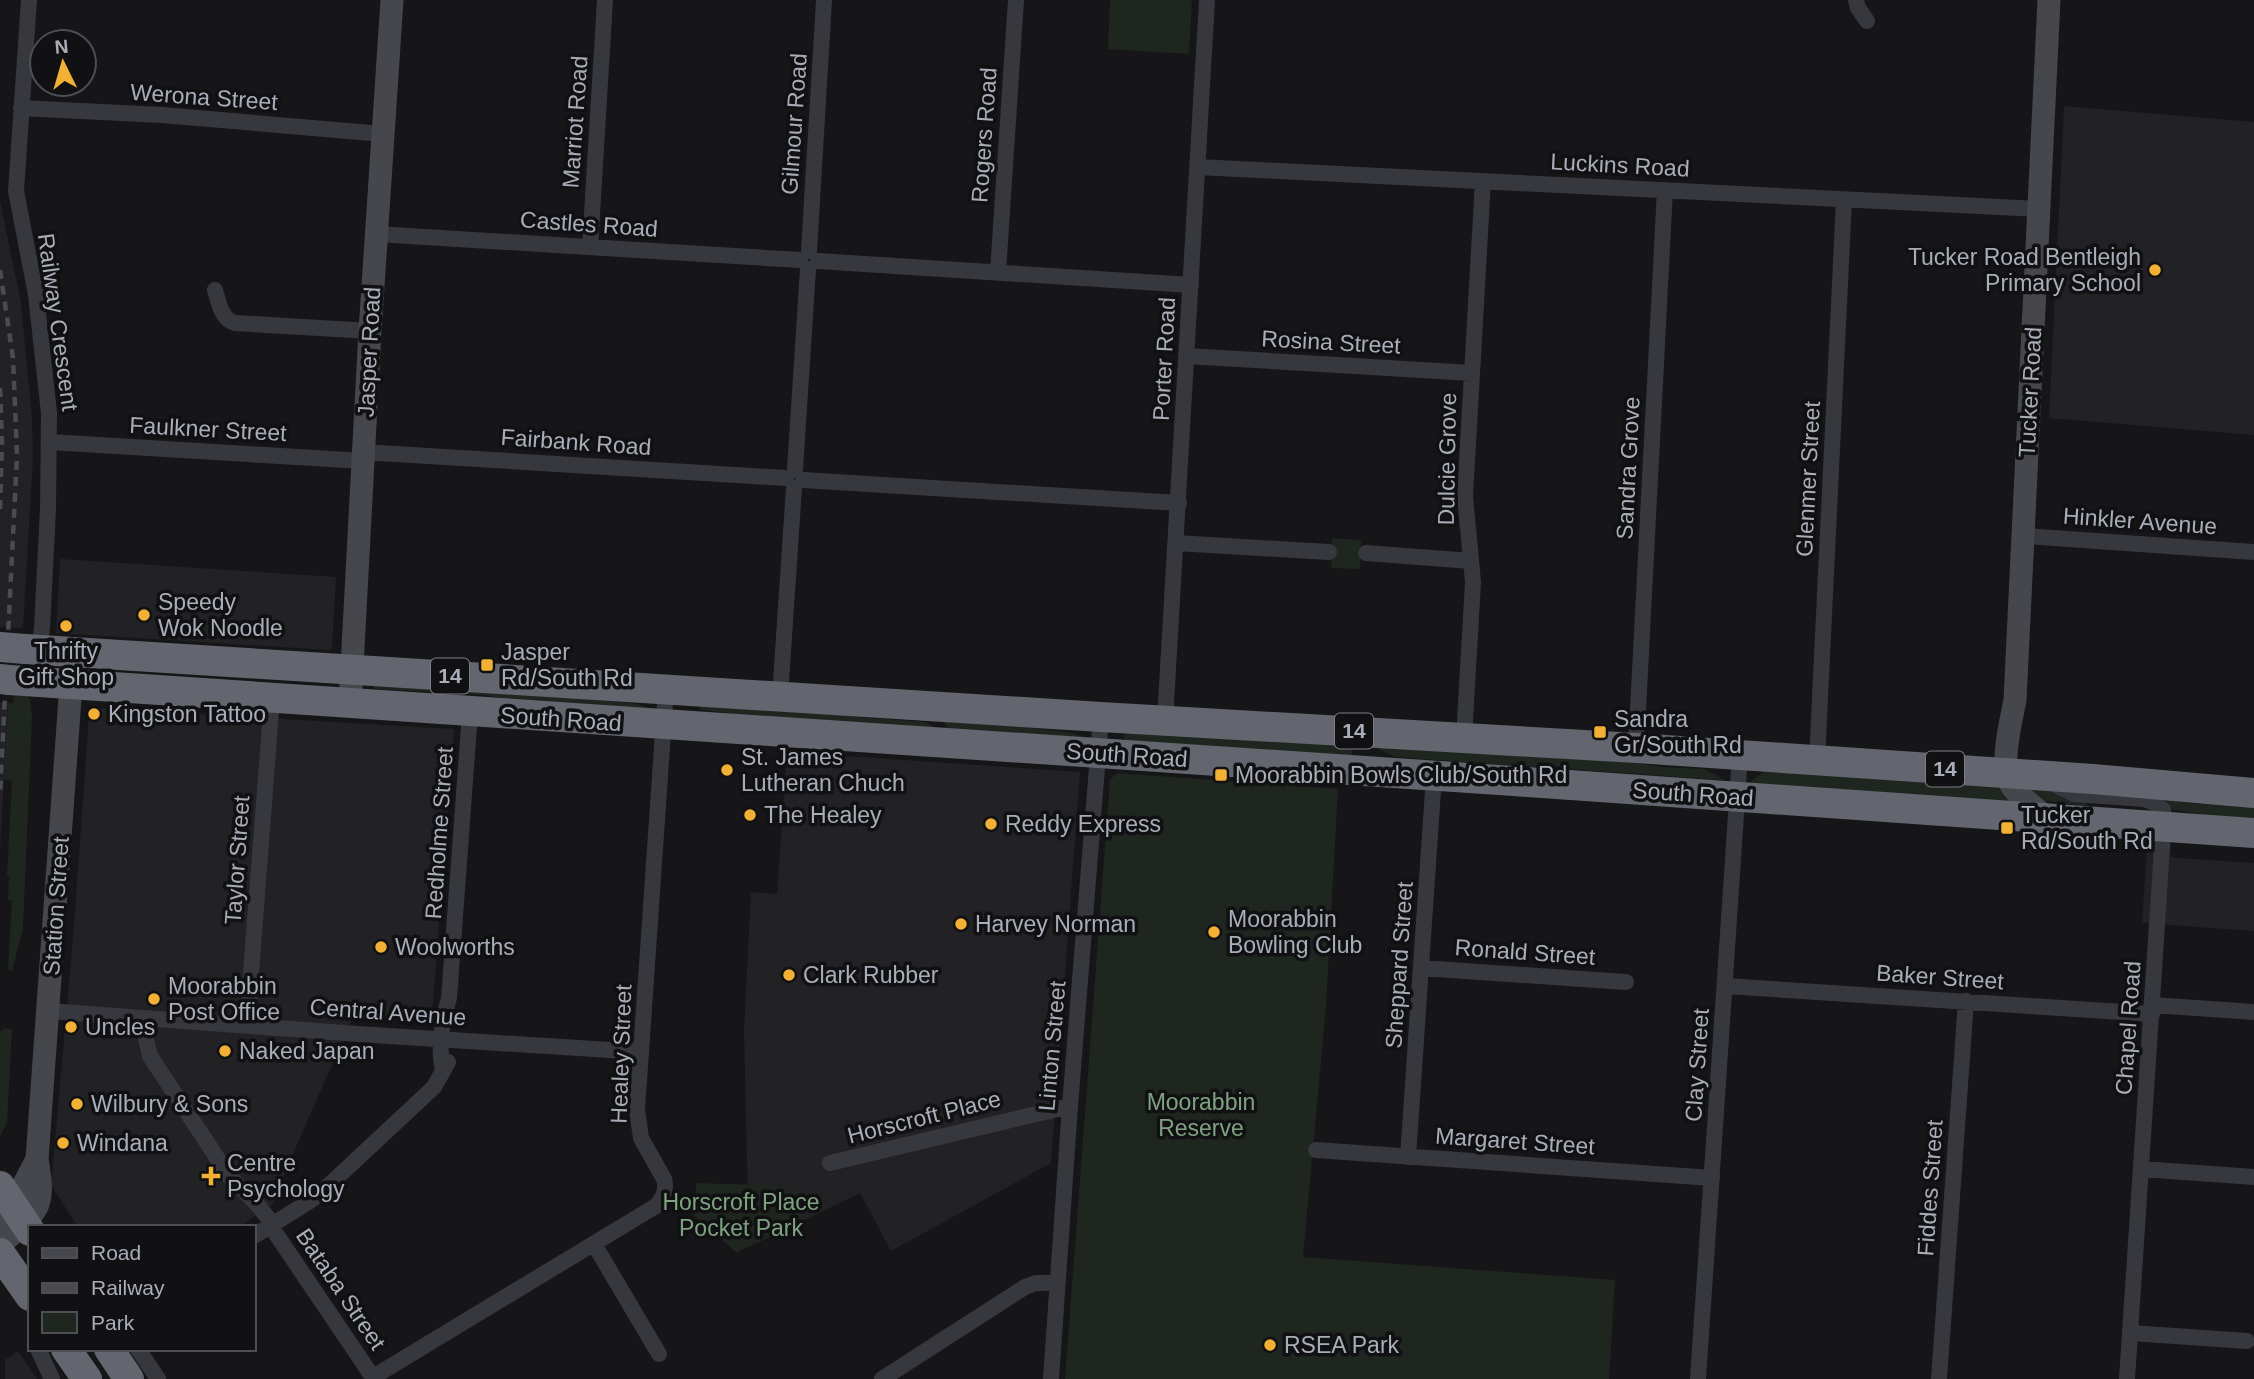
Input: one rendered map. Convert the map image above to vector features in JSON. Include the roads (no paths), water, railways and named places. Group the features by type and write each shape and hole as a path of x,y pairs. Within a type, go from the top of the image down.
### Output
{"highway":[{"name":"South Road","path":"27,644 74,652 1636,748 2254,793"},
{"name":"South Road","path":"12,680 2254,833"},
{"path":"933,706 943,729 945,743"},
{"path":"1365,771 1367,732"},
{"path":"0,1254 28,1290"},
{"path":"67,1351 87,1379"},
{"path":"110,1351 129,1379"}],"main road":[{"name":"Jasper Road","path":"350,704 370,331 392,0"},
{"name":"Tucker Road","path":"2028,775 2007,756 2015,700 2049,0"},
{"name":"Station Street","path":"0,1245 13,1213 38,1205 40,1182 37,1159 74,652"},
{"path":"2028,775 2013,788 2047,818"}],"street":[{"name":"Railway Crescent","path":"27,644 50,442 41,326 29,254 16,199 29,0"},
{"name":"Marriot Road","path":"590,247 605,0"},
{"name":"Gilmour Road","path":"780,696 824,0"},
{"name":"Rogers Road","path":"998,272 1016,0"},
{"name":"Porter Road","path":"1166,720 1207,0"},
{"path":"1856,0 1858,8 1867,20"},
{"name":"Werona Street","path":"21,108 162,115 383,134"},
{"name":"Luckins Road","path":"1198,167 2039,209"},
{"name":"Dulcie Grove","path":"1464,738 1473,589 1465,505 1483,181"},
{"name":"Sandra Grove","path":"1636,748 1665,190"},
{"name":"Glenmer Street","path":"1817,760 1844,200"},
{"name":"Castles Road","path":"376,234 1191,285"},
{"path":"215,290 223,313 230,322 370,331"},
{"name":"Rosina Street","path":"1187,356 1472,373"},
{"name":"Faulkner Street","path":"50,442 363,457"},
{"name":"Fairbank Road","path":"363,457 794,479 1179,503"},
{"name":"Hinkler Avenue","path":"2024,536 2254,552"},
{"path":"1176,543 1329,552"},
{"path":"1366,553 1471,561"},
{"name":"Healey Street","path":"373,1378 662,1200 664,1179 641,1138 637,1110 666,690"},
{"name":"Taylor Street","path":"247,1025 272,698"},
{"name":"Redholme Street","path":"256,1235 328,1186 434,1087 443,1071 440,1059 446,1039 444,1013 449,998 470,713"},
{"name":"Linton Street","path":"1051,1379 1101,717"},
{"name":"Clay Street","path":"1698,1379 1740,755"},
{"path":"2028,775 2074,794 2151,801 2162,810 2164,826"},
{"name":"Sheppard Street","path":"1408,1157 1434,776"},
{"name":"Chapel Road","path":"2127,1379 2164,826"},
{"name":"Ronald Street","path":"1421,968 1626,982"},
{"name":"Baker Street","path":"1726,986 1965,1001 2254,1012"},
{"name":"Fiddes Street","path":"1939,1379 1965,1001"},
{"name":"Central Avenue","path":"49,1011 641,1052"},
{"name":"Bataba Street","path":"145,1018 150,1056 229,1176 257,1204 271,1224 373,1378"},
{"name":"Horscroft Place","path":"830,1163 1070,1106"},
{"name":"Margaret Street","path":"1316,1150 1712,1178"},
{"path":"2141,1169 2254,1177"},
{"path":"594,1244 659,1353"},
{"path":"881,1379 1025,1287 1036,1283 1058,1283"},
{"path":"2131,1333 2247,1341"},
{"path":"39,1351 52,1379"},
{"path":"139,1351 158,1379"}],"railway":[{"path":"0,270 13,358 17,456 0,795"},
{"path":"0,388 0,510"}],"place":[{"name":"Tucker Road Bentleigh Primary School","path":"2155,270"},
{"name":"Speedy Wok Noodle","path":"144,615"},
{"name":"Thrifty Gift Shop","path":"66,626"},
{"name":"Jasper Rd/South Rd","path":"487,665"},
{"name":"Kingston Tattoo","path":"94,714"},
{"name":"Sandra Gr/South Rd","path":"1600,732"},
{"name":"St. James Lutheran Chuch","path":"727,770"},
{"name":"Moorabbin Bowls Club/South Rd","path":"1221,775"},
{"name":"The Healey","path":"750,815"},
{"name":"Reddy Express","path":"991,824"},
{"name":"Tucker Rd/South Rd","path":"2007,828"},
{"name":"Harvey Norman","path":"961,924"},
{"name":"Moorabbin Bowling Club","path":"1214,932"},
{"name":"Woolworths","path":"381,947"},
{"name":"Clark Rubber","path":"789,975"},
{"name":"Moorabbin Post Office","path":"154,999"},
{"name":"Uncles","path":"71,1027"},
{"name":"Naked Japan","path":"225,1051"},
{"name":"Wilbury & Sons","path":"77,1104"},
{"name":"Windana","path":"63,1143"},
{"name":"Centre Psychology","path":"211,1176"},
{"name":"RSEA Park","path":"1270,1345"}],"park label":[{"name":"Moorabbin Reserve","path":"1201,1115"},
{"name":"Horscroft Place Pocket Park","path":"741,1215"}]}
